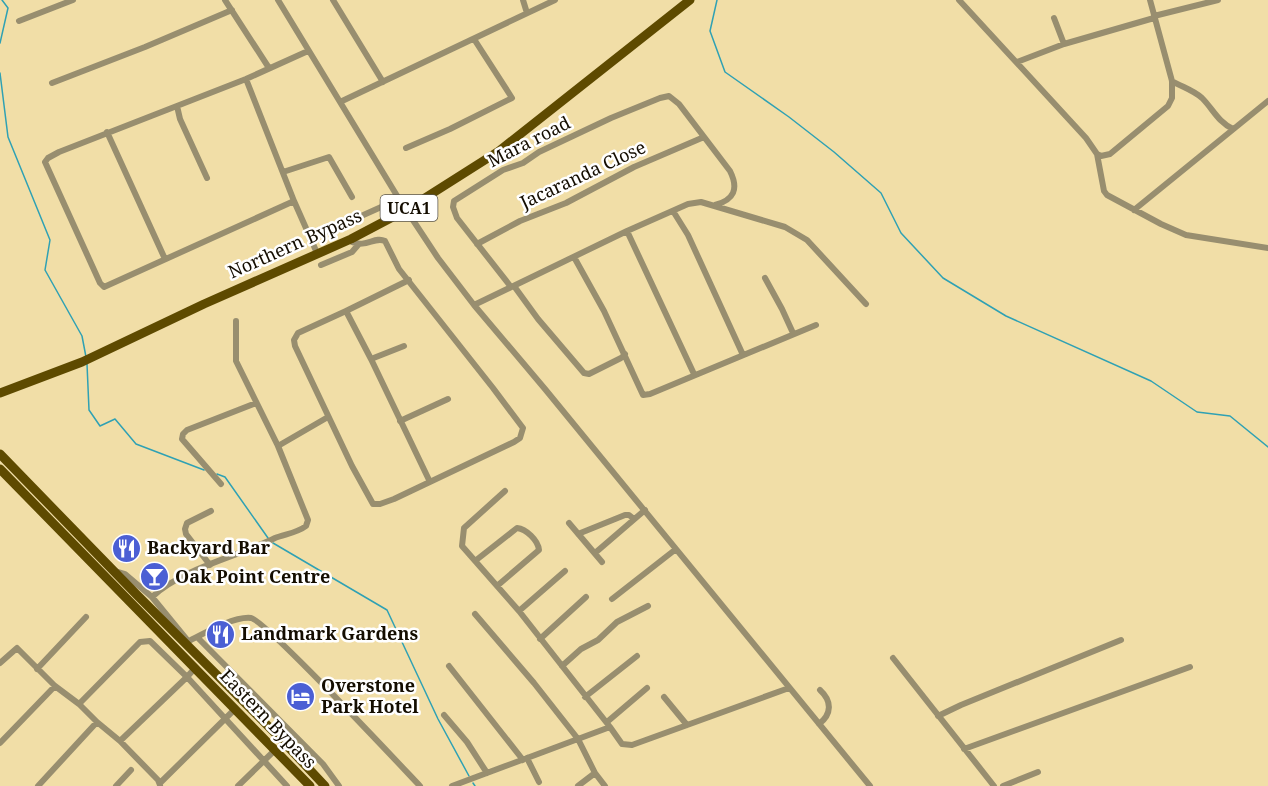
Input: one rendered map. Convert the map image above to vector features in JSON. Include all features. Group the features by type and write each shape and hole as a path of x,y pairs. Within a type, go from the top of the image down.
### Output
{"main road":[{"name":"Northern Bypass","path":"2,394 82,362 193,309 317,254 354,242 499,151 690,0"},
{"name":"Eastern Bypass","path":"0,454 114,572 187,642 325,786"},
{"name":"Eastern Bypass","path":"0,469 310,786"}],"street":[{"path":"19,21 73,0"},
{"path":"225,0 269,68"},
{"path":"278,0 406,210 438,258 474,305 870,786"},
{"path":"333,0 383,82"},
{"path":"523,0 527,13"},
{"path":"340,102 555,0"},
{"path":"959,0 1061,109 1097,154 1104,191 1134,210 1186,235 1268,248"},
{"path":"1097,154 1110,154 1168,106 1172,98 1172,81 1150,0"},
{"path":"1017,62 1064,44 1218,0"},
{"path":"52,83 232,10"},
{"path":"1054,18 1064,44"},
{"path":"406,148 512,98 474,39"},
{"path":"294,201 107,287 102,286 46,167 45,160 107,132 246,79 308,51"},
{"path":"246,79 317,254"},
{"path":"1172,81 1190,89 1202,98 1221,123 1233,129"},
{"name":"Mara road","path":"625,354 590,374 584,373 457,218 453,207 454,201 503,170 523,163 539,152 611,118 669,96 682,107 704,137"},
{"path":"1134,210 1268,101"},
{"path":"177,106 180,119 207,177"},
{"path":"107,132 165,259"},
{"path":"704,137 730,171 734,181 732,196 725,202 715,205"},
{"name":"Jacaranda Close","path":"477,244 520,221 566,202 616,176 704,137"},
{"path":"283,172 329,157 352,197"},
{"path":"310,239 399,198"},
{"path":"474,305 627,231 696,202 715,205 799,234 866,304"},
{"path":"673,211 688,235 743,355"},
{"path":"627,231 694,374"},
{"path":"321,265 352,252 354,242 383,240 399,269 409,280 523,428 520,438 514,442 394,499 373,504 328,417 294,342 298,333 409,280"},
{"path":"574,257 644,395 816,325"},
{"path":"765,278 793,333"},
{"path":"346,310 430,482"},
{"path":"152,597 173,582 210,565 303,528 308,520 278,446 236,361 236,321"},
{"path":"371,359 404,346"},
{"path":"400,421 448,399"},
{"path":"220,484 187,446 182,438 183,434 187,430 256,403"},
{"path":"278,446 328,417"},
{"path":"505,491 464,528 462,546 519,611 585,697 609,724 622,744 626,746 789,688"},
{"path":"595,553 645,510"},
{"path":"210,565 186,534 185,529 187,523 211,511"},
{"path":"578,534 625,515 634,519"},
{"path":"569,523 602,562"},
{"path":"475,561 517,528 524,530 538,544 539,550 497,586"},
{"path":"612,599 676,549"},
{"path":"114,572 125,574 152,597 187,642 244,618 256,619 288,649 420,786"},
{"path":"519,611 565,572"},
{"path":"540,639 586,597"},
{"path":"562,666 581,649 598,640 617,622 648,606"},
{"path":"476,614 578,739 605,786"},
{"path":"37,669 86,617"},
{"path":"79,704 140,642 146,641 158,630"},
{"path":"197,637 323,764 339,786"},
{"path":"938,716 1121,640"},
{"path":"146,641 154,645 187,677 287,786"},
{"path":"0,663 16,648 55,686 120,741 160,784 235,708"},
{"path":"585,697 637,656"},
{"path":"893,658 994,786"},
{"path":"449,666 525,759 539,782"},
{"path":"964,749 1190,667"},
{"path":"120,741 195,668"},
{"path":"0,743 55,686"},
{"path":"452,786 578,739 609,724 647,688"},
{"path":"240,698 249,690"},
{"path":"819,724 827,718 830,710 825,695 820,690"},
{"path":"663,697 687,725"},
{"path":"215,707 225,699"},
{"path":"444,715 467,742 487,773"},
{"path":"38,786 97,723"},
{"path":"238,786 275,750"},
{"path":"314,772 323,764"},
{"path":"116,786 130,770"},
{"path":"1003,786 1038,772"},
{"path":"578,786 596,773"}],"waterway":[{"path":"0,43 8,8 2,0"},
{"path":"717,0 710,31 725,72 789,117 881,193 901,233 943,278 1006,316 1151,381 1197,412 1230,416 1268,447"},
{"path":"0,73 8,137 50,240 45,270 82,336 86,357"},
{"path":"87,364 89,410 100,426 115,419 136,444 204,470"},
{"path":"217,474 225,477 268,538"},
{"path":"273,543 387,610 438,719 469,776"}],"place":[{"name":"Backyard Bar","path":"126,548"},
{"name":"Oak Point Centre","path":"154,577"},
{"name":"Landmark Gardens","path":"220,634"},
{"name":"Overstone Park Hotel","path":"300,696"}]}
